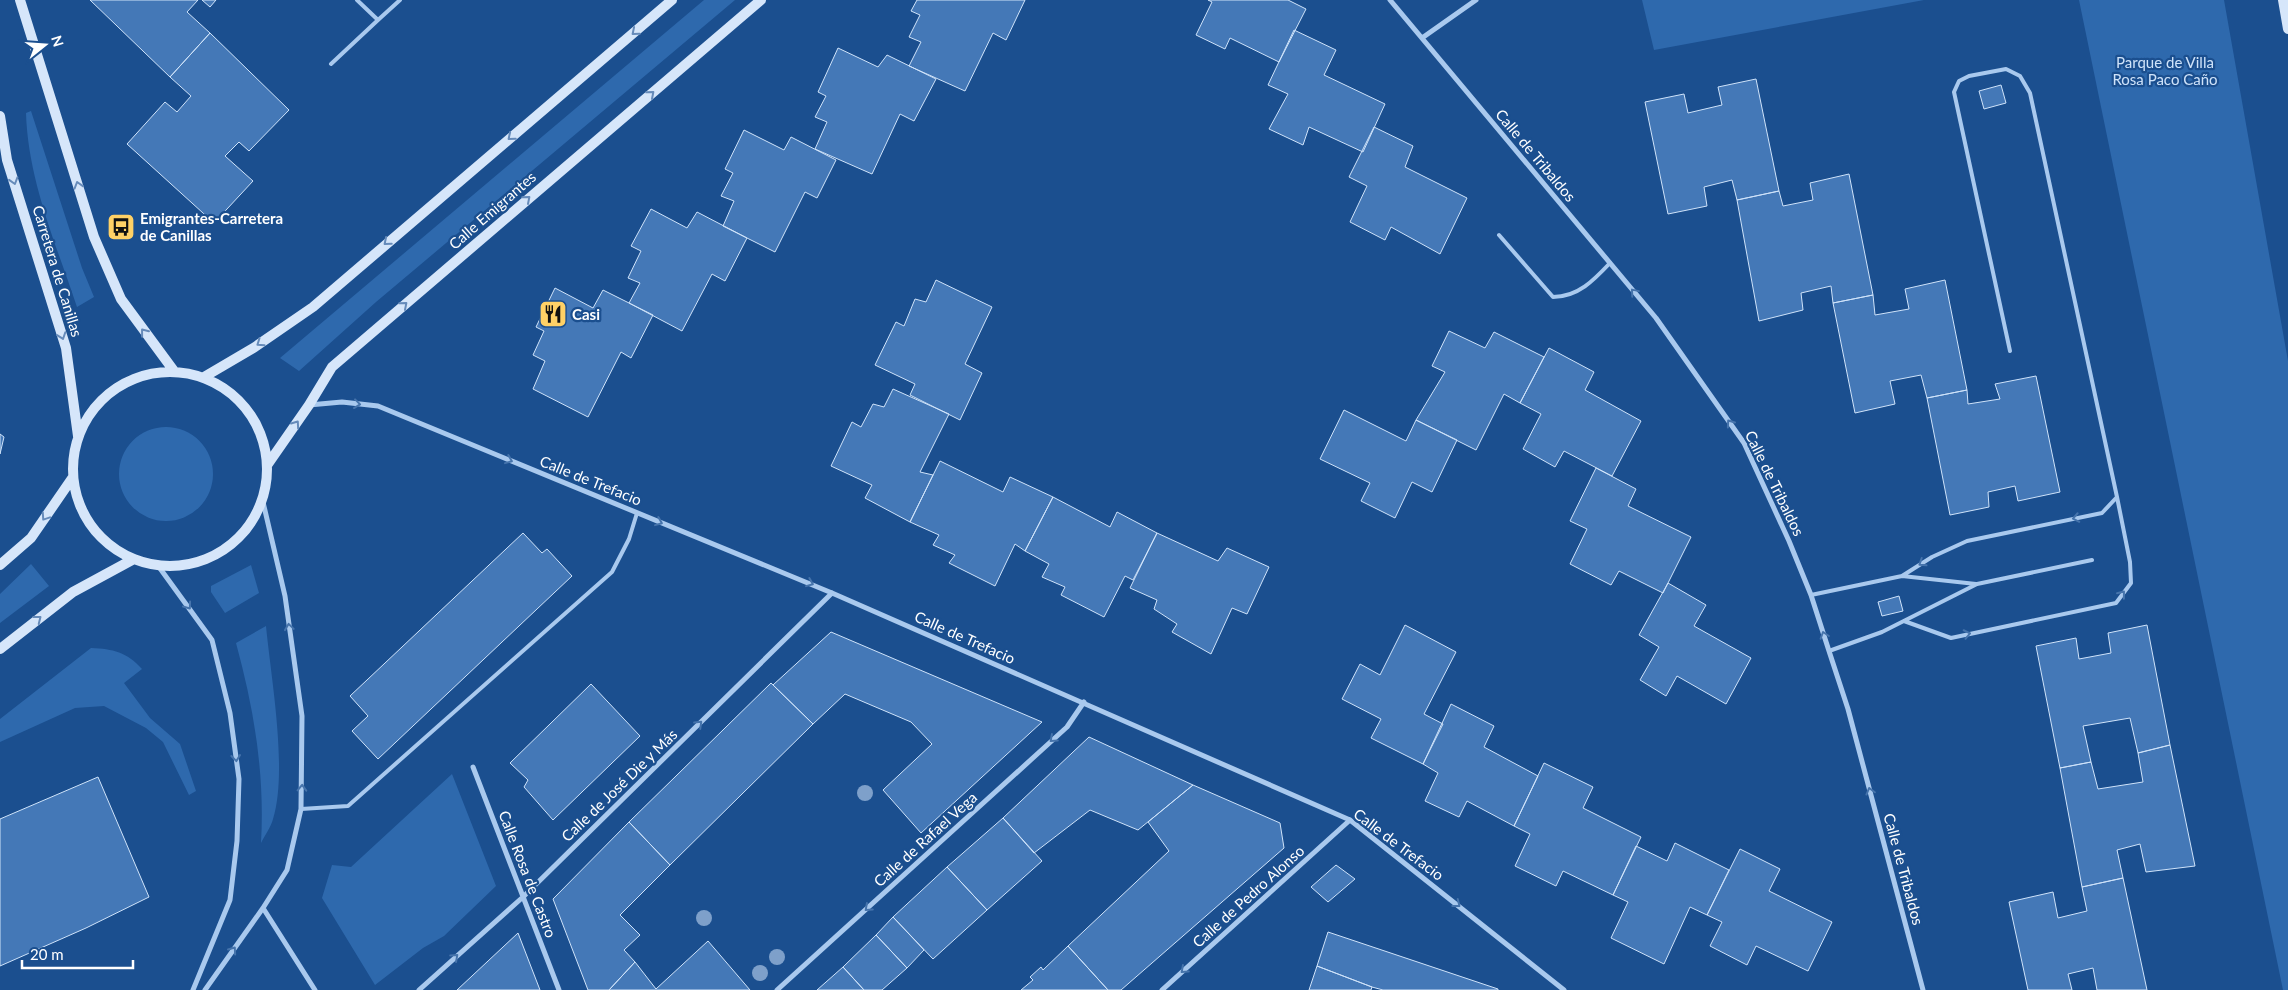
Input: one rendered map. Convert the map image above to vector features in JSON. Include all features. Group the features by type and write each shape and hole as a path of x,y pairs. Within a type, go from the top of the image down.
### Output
{"street":[{"path":"20,0 94,238 121,299 174,371"},
{"path":"204,377 255,347 313,307 672,0"},
{"name":"Calle Emigrantes","path":"268,464 309,405 332,367 760,0"},
{"name":"Calle de Tribaldos","path":"1390,0 1656,318 1744,443 1789,541 1811,595 1848,709 1923,990"},
{"path":"1422,38 1476,0"},
{"path":"2283,0 2288,29"},
{"name":"Carretera de Canillas","path":"0,116 4,161 66,348 78,436"},
{"path":"205,990 263,908 287,870 302,809 302,716 285,596 262,502 268,464 258,428 234,394 204,377 174,371 143,375 109,392 78,436 72,477 83,514 103,542 132,560 160,566 202,562 234,545 262,502"},
{"name":"Calle de Trefacio","path":"309,405 342,402 378,406 832,593 1350,820 1564,990"},
{"path":"0,566 30,538 72,477"},
{"path":"0,649 73,592 132,560"},
{"path":"160,566 212,640 230,713 239,779 237,841 230,900 193,990"},
{"name":"Calle de José Die y Más","path":"419,990 523,897 832,593"},
{"name":"Calle de Rafael Vega","path":"777,990 1067,727 1084,702"},
{"name":"Calle Rosa de Castro","path":"473,767 559,990"},
{"name":"Calle de Pedro Alonso","path":"1162,990 1350,820"},
{"path":"263,908 315,990"}],"lane":[{"path":"357,0 378,20"},
{"path":"331,64 400,0"},
{"path":"1904,621 1951,638 2116,603 2131,583 2130,562 2117,496 2030,93 2020,76 2006,69 1969,76 1960,81 1954,92 2010,351"},
{"path":"1499,235 1553,297 1565,297 1577,291 1592,282 1610,263"},
{"path":"1902,576 1932,557 1967,541 2102,513 2117,496"},
{"path":"302,809 348,806 355,800 612,572 628,539 637,513"},
{"path":"1829,651 1904,621 1977,584 2092,560"},
{"path":"1811,595 1902,576 1977,584"}],"green space":[{"path":"704,0 735,0 376,302 299,371 280,358"},
{"path":"1642,0 1924,0 1654,50"},
{"name":"Parque de Villa Rosa Paco Caño","path":"2079,0 2224,0 2288,361 2288,990 2283,990"},
{"path":"31,111 82,268 94,297 77,307 37,187 28,138 26,113"},
{"path":"166,427 184,431 199,441 209,456 213,474 209,492 199,507 184,517 166,521 148,517 133,507 123,492 119,474 123,456 133,441 148,431"},
{"path":"31,564 49,586 0,623 0,594"},
{"path":"251,565 259,593 225,613 211,592 211,586"},
{"path":"266,626 277,724 279,776 273,819 261,843 262,817 257,742 248,692 236,643"},
{"path":"91,648 119,652 131,659 142,669 124,683 150,718 180,744 196,791 189,795 163,742 146,728 104,706 75,708 0,742 0,719"},
{"path":"452,774 496,886 444,936 423,948 375,985 322,898 332,865 351,867"}],"building":[{"path":"90,0 198,0 187,12 210,33 170,77"},
{"path":"202,0 216,0 210,7"},
{"path":"917,0 1025,0 1006,40 993,33 965,91 909,66 921,42 909,37 920,15 911,11"},
{"path":"1208,0 1288,0 1306,9 1279,62 1230,38 1225,49 1196,35 1212,2"},
{"path":"1294,30 1336,50 1324,75 1385,104 1363,152 1309,127 1303,145 1269,129 1288,94 1268,85"},
{"path":"210,33 289,110 249,151 239,142 225,156 253,181 214,223 127,144 165,102 177,112 191,96 170,77"},
{"path":"838,48 878,67 887,55 936,79 914,121 900,114 872,174 815,149 827,122 815,117 826,96 818,92"},
{"path":"1756,79 1779,191 1737,200 1732,180 1704,187 1707,206 1668,214 1645,102 1684,94 1688,113 1722,105 1718,87"},
{"path":"2001,85 2006,103 1984,109 1979,91"},
{"path":"1374,127 1413,146 1405,167 1467,198 1440,254 1391,227 1385,240 1350,222 1367,186 1349,177"},
{"path":"744,130 784,150 791,137 836,160 817,198 805,192 775,252 723,226 734,201 721,196 733,173 725,169"},
{"path":"1849,174 1873,295 1833,303 1831,286 1801,293 1803,310 1759,321 1737,200 1779,191 1783,206 1813,200 1810,183"},
{"path":"651,209 687,228 697,212 747,238 725,281 712,274 682,331 629,303 640,283 628,278 641,251 631,246"},
{"path":"936,280 992,307 965,364 982,373 960,420 910,395 915,384 875,365 896,322 904,326 915,299 926,302"},
{"path":"1945,280 1967,390 1927,398 1921,375 1890,381 1895,404 1855,413 1833,303 1873,295 1875,315 1909,309 1905,289"},
{"path":"555,288 593,308 603,290 653,315 631,358 621,352 588,417 533,389 545,361 533,355 544,331 536,327"},
{"path":"1449,331 1485,348 1494,332 1544,357 1520,403 1504,394 1476,450 1416,420 1445,372 1432,366"},
{"path":"1549,348 1594,372 1585,390 1641,421 1612,476 1564,451 1555,467 1523,449 1541,414 1520,403"},
{"path":"2036,376 2060,492 2018,501 2015,486 1988,492 1989,507 1950,515 1927,398 1967,390 1968,404 2000,399 1995,384"},
{"path":"893,389 949,414 920,472 933,475 910,522 865,498 872,485 831,466 852,422 861,427 873,404 884,407"},
{"path":"1344,410 1406,441 1416,420 1457,440 1432,492 1412,482 1395,518 1361,501 1370,483 1320,459"},
{"path":"0,434 4,437 0,454"},
{"path":"940,461 1003,492 1010,477 1053,497 1025,551 1015,544 995,586 949,563 955,555 933,545 939,535 910,522"},
{"path":"1596,468 1636,489 1628,506 1691,537 1663,593 1619,571 1611,585 1570,564 1587,529 1570,521"},
{"path":"1053,497 1110,527 1117,512 1157,533 1133,580 1125,576 1104,617 1061,595 1065,587 1042,577 1049,564 1025,551"},
{"path":"523,533 542,553 547,549 572,576 378,759 352,731 368,716 350,696"},
{"path":"1157,533 1218,561 1227,548 1269,567 1247,614 1232,608 1211,654 1172,632 1177,624 1154,609 1157,600 1130,588"},
{"path":"1668,583 1706,605 1694,626 1751,658 1726,704 1677,676 1666,696 1640,680 1659,647 1639,635"},
{"path":"1899,596 1903,611 1882,616 1878,602"},
{"path":"1405,625 1456,652 1424,714 1443,724 1423,764 1371,738 1381,719 1342,699 1360,664 1380,675"},
{"path":"2147,625 2170,745 2138,753 2130,718 2083,726 2091,762 2060,768 2036,646 2076,638 2079,659 2111,653 2108,633"},
{"path":"831,632 1042,722 921,833 883,790 932,744 911,722 845,694 813,724 773,685"},
{"path":"771,683 813,724 670,865 629,822"},
{"path":"591,684 640,736 553,820 524,787 528,780 510,763"},
{"path":"1451,704 1494,726 1484,747 1538,776 1514,826 1467,801 1459,817 1425,801 1438,773 1423,764"},
{"path":"1089,737 1193,785 1138,830 1090,810 1034,853 1003,818"},
{"path":"2170,745 2195,866 2146,872 2140,844 2117,850 2123,878 2082,887 2060,768 2091,762 2098,789 2143,782 2138,753"},
{"path":"1544,763 1593,787 1583,808 1641,837 1613,895 1563,871 1556,886 1515,866 1530,834 1514,826"},
{"path":"98,777 149,897 86,928 0,966 0,819"},
{"path":"1193,785 1280,823 1284,848 1121,990 1108,990 1068,946 1169,851 1148,822"},
{"path":"1003,818 1042,861 987,910 947,867"},
{"path":"629,822 670,865 620,915 640,935 624,950 635,962 609,990 588,990 553,899"},
{"path":"1675,843 1729,870 1707,915 1690,907 1664,964 1611,938 1628,902 1613,895 1636,846 1667,861"},
{"path":"1740,849 1780,869 1769,891 1832,922 1808,971 1756,946 1747,965 1710,946 1722,922 1707,915"},
{"path":"1336,865 1355,879 1328,902 1311,887"},
{"path":"947,867 987,910 933,959 893,917"},
{"path":"2123,878 2147,990 2097,990 2093,968 2068,974 2072,990 2028,990 2009,902 2053,892 2058,918 2087,911 2082,887"},
{"path":"893,917 924,950 907,968 876,935"},
{"path":"1328,932 1498,990 1383,990 1372,987 1317,966"},
{"path":"518,933 540,990 457,990"},
{"path":"876,935 907,968 882,990 864,990 843,967"},
{"path":"708,941 750,990 609,990 635,962 656,989"},
{"path":"1068,946 1108,990 1021,990 1033,980 1030,977 1041,967 1043,970"},
{"path":"1317,966 1372,987 1371,990 1309,990"},
{"path":"843,967 864,990 817,990"}],"place":[{"name":"Emigrantes-Carretera de Canillas","path":"121,227"},
{"name":"Casi","path":"553,314"}]}
